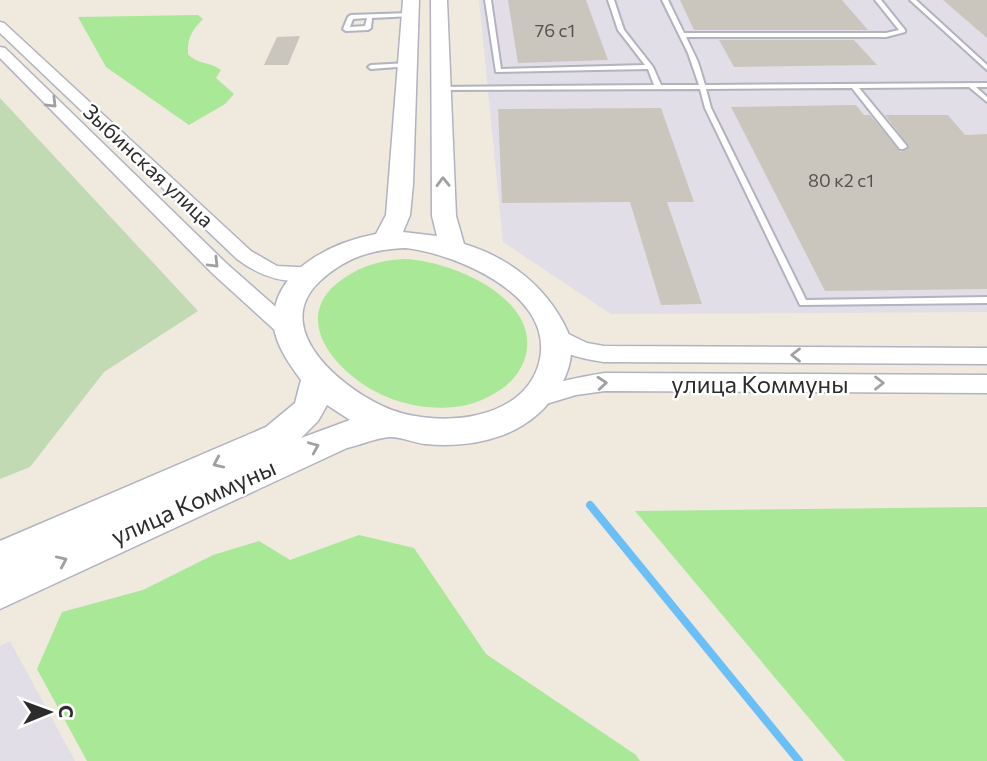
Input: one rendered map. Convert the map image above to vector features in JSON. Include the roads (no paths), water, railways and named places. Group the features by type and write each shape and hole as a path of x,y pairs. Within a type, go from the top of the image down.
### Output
{"street":[{"path":"439,0 444,216 453,249"},
{"path":"386,241 398,215 411,7"},
{"name":"Зыбинская улица","path":"0,26 232,244 265,271 281,275 311,273"},
{"name":"Зыбинская улица","path":"0,51 219,268 287,329"},
{"path":"24,75 45,68"},
{"path":"386,241 424,242 453,249 485,262 525,290 546,316 554,335 556,356 554,369 536,398 503,421 479,429 433,431 390,423 353,407 317,377 302,360 287,329 288,312 294,294 311,273 334,257 362,245 386,241"},
{"name":"улица Коммуны","path":"554,335 583,351 604,355 987,356"},
{"name":"улица Коммуны","path":"0,560 278,437 310,408 318,394 317,377"},
{"name":"улица Коммуны","path":"536,398 576,386 605,382 987,384"},
{"name":"улица Коммуны","path":"0,589 340,436 390,423"}],"lane":[{"path":"488,0 498,71 650,67"},
{"path":"611,0 621,30 650,67 658,87"},
{"path":"664,0 682,35 703,87 702,96 803,303 987,300"},
{"path":"682,35 886,35 903,30 878,0"},
{"path":"913,0 987,68"},
{"path":"370,16 411,7"},
{"path":"371,66 408,65"},
{"path":"970,85 987,100"},
{"path":"441,89 987,85"},
{"path":"854,86 903,147"}],"waterway":[{"path":"590,505 799,761"}]}
